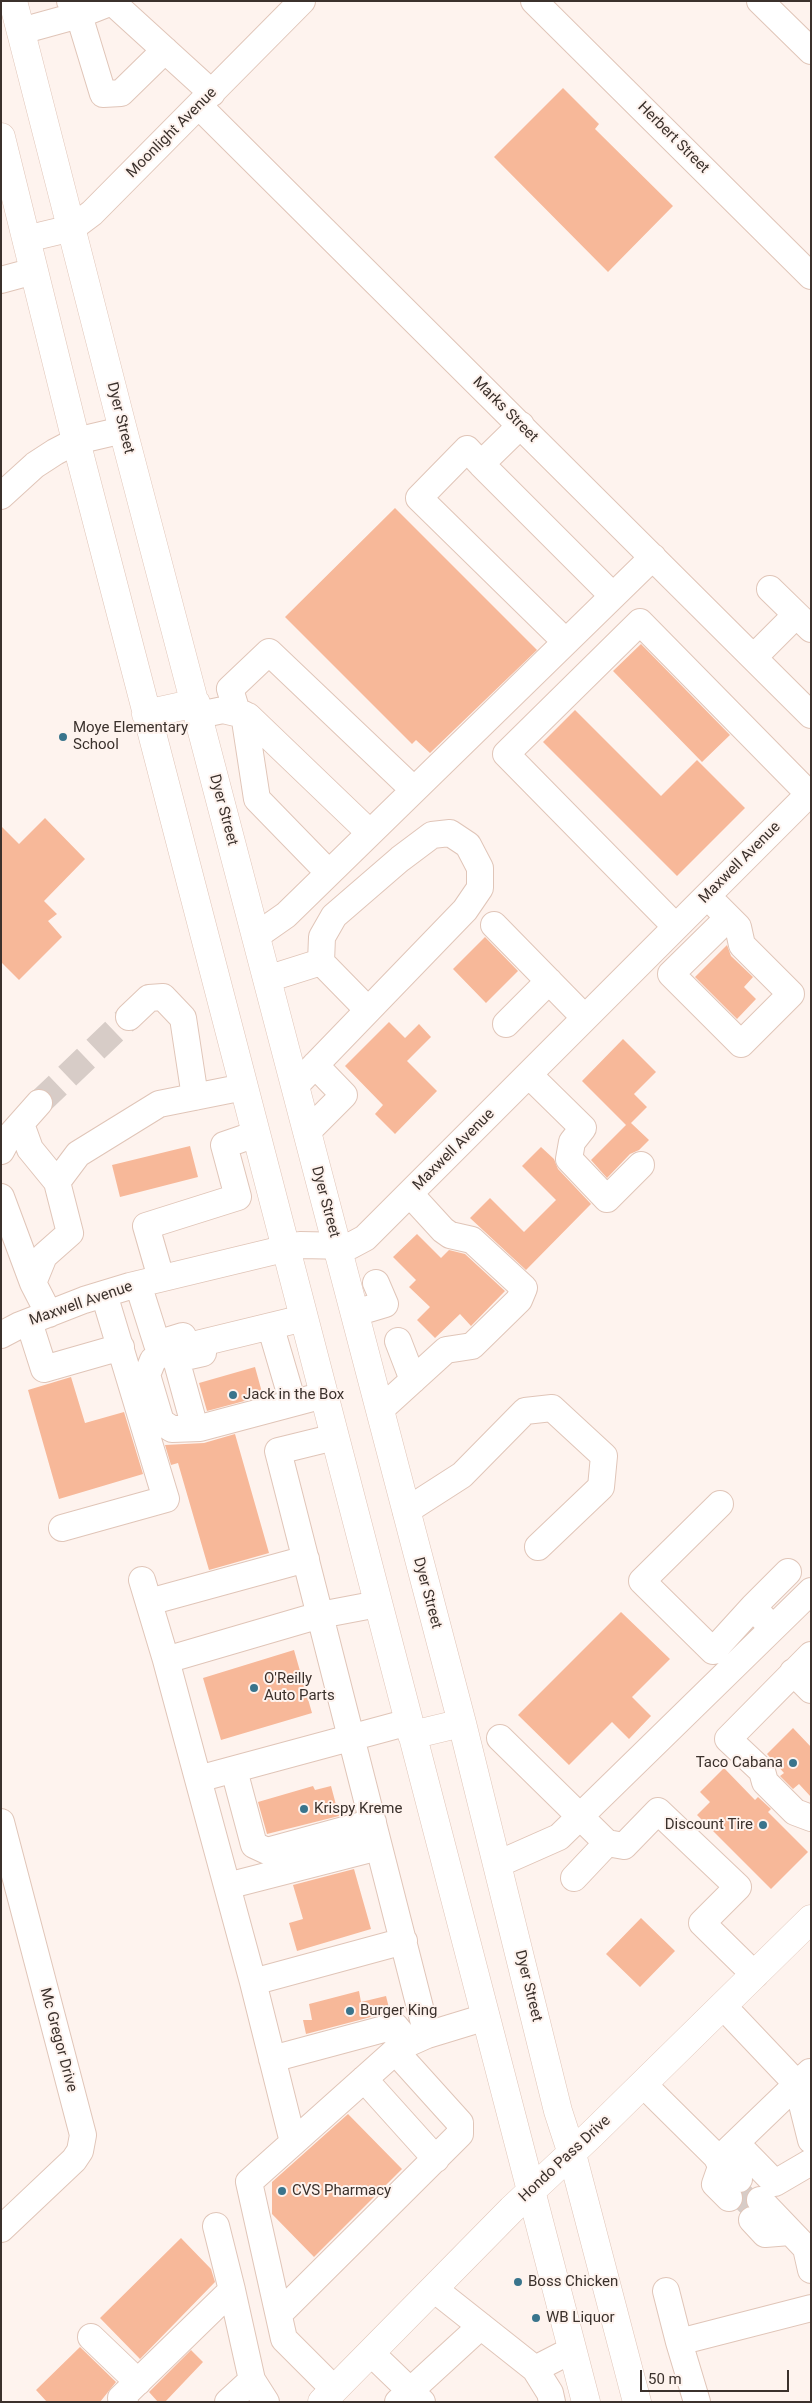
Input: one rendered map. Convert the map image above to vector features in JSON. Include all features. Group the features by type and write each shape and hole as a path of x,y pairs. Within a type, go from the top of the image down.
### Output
{"main road":[{"name":"Dyer Street","path":"13,1 123,430 462,1723 558,2111 572,2154 637,2402"},
{"path":"1,137 146,714 586,2402"},
{"path":"146,714 197,709"},
{"path":"411,1729 462,1723"},
{"name":"Hondo Pass Drive","path":"328,2396 532,2191 644,2084 811,1919"}],"street":[{"name":"Moonlight Avenue","path":"26,239 72,228 92,213 302,1"},
{"name":"Herbert Street","path":"534,1 811,276"},
{"path":"760,1 811,51"},
{"path":"21,31 75,8 112,2"},
{"name":"Marks Street","path":"112,2 165,50 205,99 521,425 811,715"},
{"path":"75,8 103,94 121,93 165,50"},
{"path":"1,280 34,271"},
{"path":"481,464 521,425"},
{"path":"1,496 35,465 76,441 123,430"},
{"path":"566,642 419,498 467,450 613,596"},
{"path":"256,936 286,915 653,557"},
{"path":"754,657 804,622 770,589"},
{"path":"685,961 670,933 506,754 640,622 810,793"},
{"path":"329,873 257,799 240,713 230,689 269,652 414,790"},
{"path":"197,709 240,713 260,726 370,833"},
{"name":"Maxwell Avenue","path":"1,1336 39,1318 104,1294 150,1281 286,1248 309,1244 337,1247 350,1246 365,1238 810,793"},
{"path":"295,1086 465,910 480,888 480,868 468,845 450,833 432,835 400,859 334,916 322,937 321,962 368,1010"},
{"path":"707,896 738,927 742,945 791,994 741,1044 671,974 728,918"},
{"path":"494,924 585,1018"},
{"path":"268,979 321,962"},
{"path":"506,1024 549,981"},
{"path":"129,1017 149,998 164,997 184,1018 195,1097"},
{"path":"307,1132 344,1095 315,1065"},
{"path":"529,1075 583,1128 572,1142 569,1159 607,1199 641,1165"},
{"path":"57,1182 78,1154 159,1104 244,1087"},
{"path":"1,1151 8,1138 39,1104"},
{"path":"21,1124 30,1149 57,1182 70,1233 44,1256 33,1283"},
{"path":"238,1197 224,1145 256,1134"},
{"path":"270,1188 146,1226 150,1281 157,1344 266,1313 293,1403"},
{"path":"380,1410 446,1350 472,1346 519,1300 524,1288 472,1240 450,1235 443,1230 410,1194"},
{"path":"1,1197 33,1283 39,1318 44,1370 121,1348"},
{"path":"62,1528 166,1499 104,1294"},
{"path":"355,1313 389,1311 413,1380"},
{"path":"304,1318 272,1330 164,1352 153,1360 147,1375 161,1422 172,1429 195,1428 324,1395"},
{"path":"406,1511 462,1475 525,1410 552,1408 604,1456 601,1488 538,1547"},
{"path":"335,1437 278,1451 404,1941 411,2043"},
{"path":"720,1504 642,1581 713,1651 788,1572"},
{"path":"293,2142 227,1886 146,1591 306,1559"},
{"path":"498,1864 559,1837 774,1628 808,1600"},
{"path":"166,1660 320,1615 378,1604"},
{"path":"753,1607 774,1628"},
{"path":"805,1672 728,1739 803,1802 809,1817"},
{"path":"198,1779 352,1738 411,1729"},
{"path":"500,1738 607,1843 624,1846 658,1811 738,1887 702,1923 755,1974"},
{"path":"234,1770 254,1845 267,1851 376,1835"},
{"path":"778,1780 765,1782 796,1812 809,1817"},
{"name":"Mc Gregor Drive","path":"1,1822 83,2135 80,2151 74,2160 1,2229"},
{"path":"227,1886 376,1835"},
{"path":"574,1878 607,1843"},
{"path":"252,1982 404,1941"},
{"path":"723,2006 804,2078 811,2140"},
{"path":"328,2396 284,2339 249,2182 364,2079 411,2043 486,2017"},
{"path":"272,2059 395,2026 411,2043 460,2123 460,2134 278,2314"},
{"path":"732,2172 804,2078"},
{"path":"364,2079 436,2159"},
{"path":"644,2084 732,2172 775,2183 811,2162"},
{"path":"758,2205 806,2248 811,2270"},
{"path":"216,2226 252,2380 266,2402"},
{"path":"434,2289 535,2369 550,2393 552,2402"},
{"path":"91,2337 132,2392 232,2290"},
{"path":"666,2291 697,2402"},
{"path":"679,2342 811,2308"},
{"path":"370,2353 410,2398 481,2326"},
{"path":"535,2369 572,2350"},
{"path":"228,2402 252,2380"}],"building":[{"path":"563,88 599,124 595,129 673,206 608,272 494,157"},
{"path":"395,508 537,650 430,753 416,740 412,744 285,617"},
{"path":"641,644 730,735 702,762 613,671"},
{"path":"575,710 661,796 697,760 745,808 677,876 543,742"},
{"path":"45,818 85,859 44,901 57,914 48,921 62,937 19,980 1,962 1,826 19,844"},
{"path":"485,937 518,971 486,1003 453,969"},
{"path":"727,945 731,956 753,977 744,987 756,999 737,1019 695,977"},
{"path":"389,1022 405,1038 419,1024 431,1037 407,1061 437,1091 395,1134 375,1114 383,1105 345,1066"},
{"path":"623,1039 656,1072 634,1094 647,1107 631,1123 649,1140 639,1150 630,1154 607,1178 591,1160 626,1125 582,1081"},
{"path":"190,1146 198,1177 120,1197 112,1165"},
{"path":"541,1147 554,1159 558,1169 591,1204 526,1270 470,1218 490,1198 524,1232 556,1200 522,1166"},
{"path":"417,1234 441,1258 449,1250 465,1254 505,1291 471,1326 460,1314 435,1338 417,1320 430,1307 409,1287 416,1280 393,1257"},
{"name":"Jack in the Box","path":"255,1367 263,1396 207,1411 199,1383"},
{"path":"71,1377 85,1423 124,1412 143,1474 59,1499 28,1390"},
{"path":"235,1434 269,1553 209,1570 178,1463 171,1465 165,1445 204,1443"},
{"path":"621,1612 670,1659 632,1697 651,1716 629,1739 612,1722 569,1765 518,1715"},
{"path":"294,1650 312,1713 221,1740 203,1678"},
{"name":"Taco Cabana","path":"793,1728 811,1747 811,1797 799,1784 793,1789 780,1776 784,1773 767,1754"},
{"path":"724,1768 755,1800 758,1797 771,1809 768,1812 808,1852 771,1889 697,1815 710,1802 700,1792"},
{"path":"313,1786 315,1790 331,1786 339,1816 267,1834 258,1802"},
{"path":"354,1869 371,1929 297,1951 289,1923 303,1919 293,1885"},
{"path":"641,1918 675,1951 640,1987 606,1954"},
{"name":"Burger King","path":"359,1991 361,2002 386,1996 390,2012 306,2034 303,2020 312,2020 309,2004"},
{"name":"CVS Pharmacy","path":"348,2114 402,2169 314,2257 272,2214 272,2182"},
{"path":"181,2238 211,2269 215,2282 140,2359 100,2318"},
{"path":"80,2347 116,2382 100,2402 47,2402 36,2390"},
{"path":"191,2350 203,2362 165,2402 158,2402 149,2392"}],"tunnel":[{"path":"39,1103 129,1017"},
{"path":"735,2189 756,2210"}],"place":[{"name":"Moye Elementary School","path":"63,737"},
{"name":"Jack in the Box","path":"233,1395"},
{"name":"O'Reilly Auto Parts","path":"254,1688"},
{"name":"Taco Cabana","path":"793,1763"},
{"name":"Krispy Kreme","path":"304,1809"},
{"name":"Discount Tire","path":"763,1825"},
{"name":"Burger King","path":"350,2011"},
{"name":"CVS Pharmacy","path":"282,2191"},
{"name":"Boss Chicken","path":"518,2282"},
{"name":"WB Liquor","path":"536,2318"}]}
